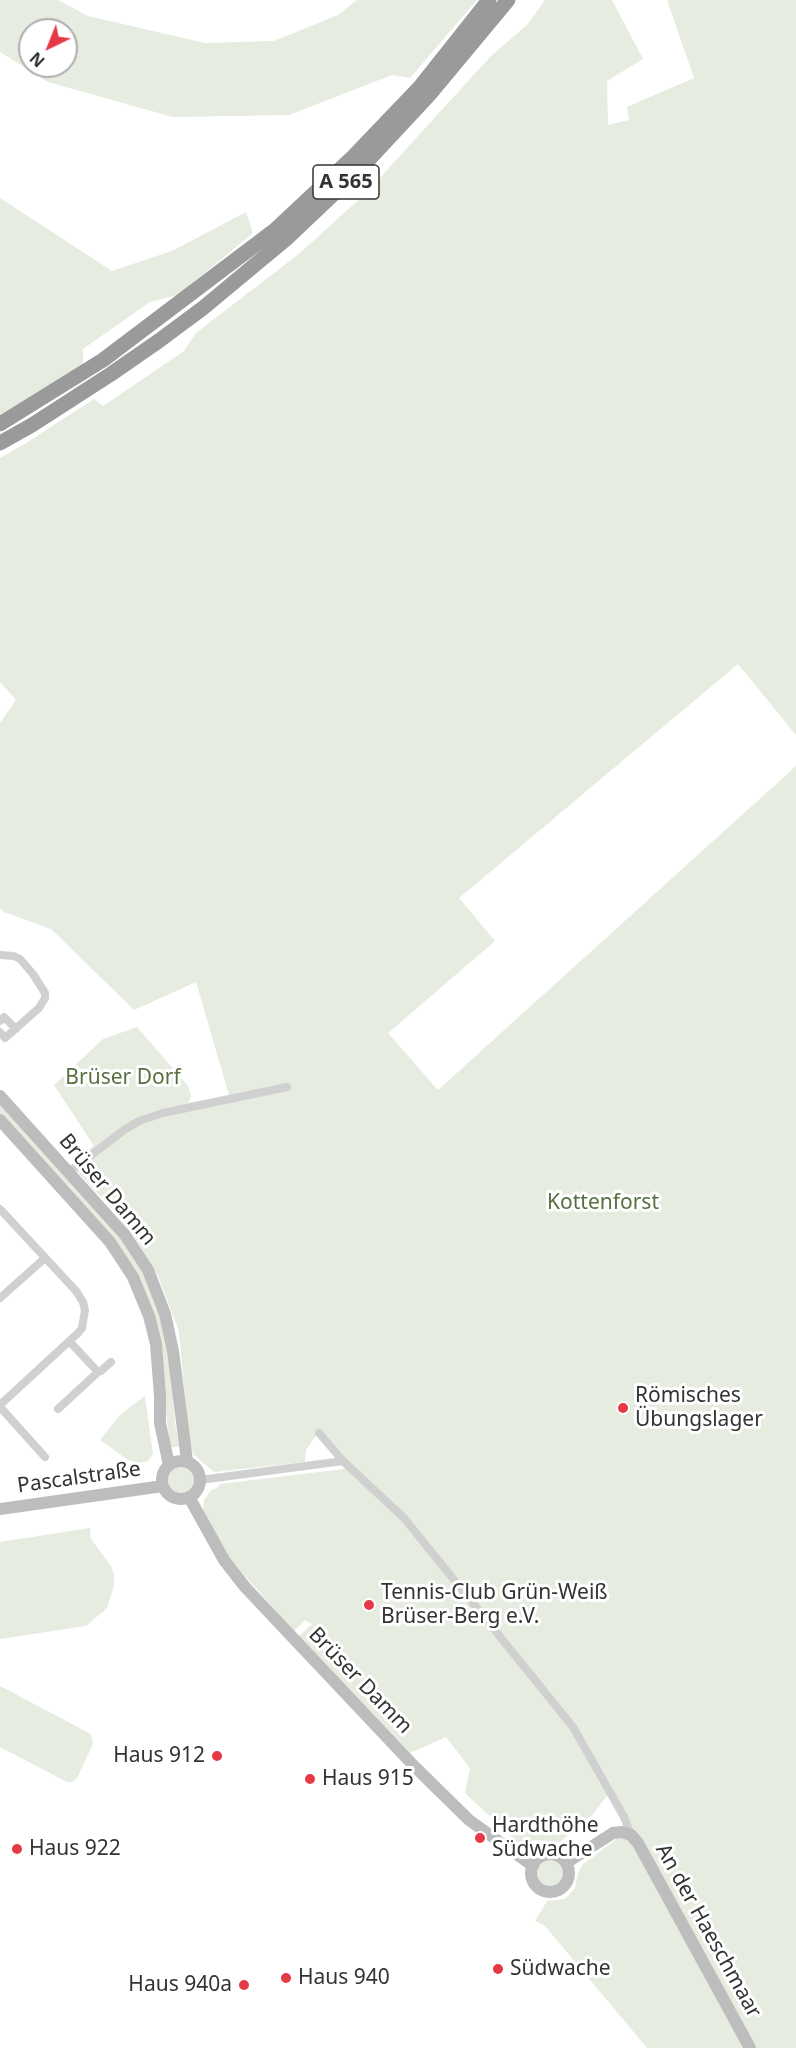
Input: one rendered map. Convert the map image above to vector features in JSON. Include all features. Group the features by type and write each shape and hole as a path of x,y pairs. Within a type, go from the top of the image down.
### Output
{"highway":[{"name":"A 565","path":"0,424 104,360 275,231 420,87 489,0"},
{"name":"A 565","path":"0,443 32,425 160,340 286,239 362,167 429,95 508,0"}],"street":[{"path":"0,955 20,959 45,993 45,998 39,1008 16,1029 5,1038 0,1032"},
{"path":"0,1021 4,1017 16,1029"},
{"path":"69,1172 139,1121 163,1113 287,1087"},
{"name":"Brüser Damm","path":"0,1096 125,1235 148,1270 165,1314 173,1351 187,1461 197,1468 200,1480"},
{"name":"Brüser Damm","path":"0,1120 110,1242 133,1277 149,1316 156,1344 160,1423 169,1465 163,1474 163,1486"},
{"path":"0,1209 76,1291 85,1310 82,1328 70,1342 0,1406 45,1457"},
{"path":"0,1298 45,1258"},
{"path":"70,1342 98,1372"},
{"path":"58,1409 111,1362"},
{"name":"An der Haeschmaar","path":"319,1432 343,1461 404,1518 573,1727 624,1817 631,1835"},
{"path":"169,1465 178,1461 187,1461"},
{"path":"163,1486 176,1498 189,1497 197,1490 200,1480 343,1461"},
{"name":"Pascalstraße","path":"0,1509 163,1486"},
{"name":"Brüser Damm","path":"189,1497 224,1560 244,1587 413,1765 469,1820 532,1866 534,1883 539,1888 551,1892 561,1888 569,1873 566,1863"},
{"name":"An der Haeschmaar","path":"566,1863 613,1833 622,1832 631,1835 638,1843 750,2048"},
{"path":"532,1866 542,1856 548,1854 555,1855 566,1863"}],"green space":[{"path":"0,0 58,0 88,16 205,43 274,41 338,15 357,0 477,0 410,78 392,75 289,115 173,117 48,82 42,78 78,78 78,18 18,18 18,63 0,52"},
{"name":"Kottenforst","path":"545,0 612,0 643,59 607,81 608,125 629,120 627,107 694,78 667,0 796,0 796,735 738,664 459,898 495,941 388,1033 438,1090 796,766 796,2048 647,2048 545,1926 535,1921 547,1901 565,1899 575,1888 578,1873 583,1864 630,1829 610,1792 592,1815 560,1842 535,1840 519,1844 465,1793 470,1768 446,1737 410,1753 299,1636 312,1624 305,1620 294,1631 228,1557 203,1511 204,1500 211,1490 220,1484 344,1469 350,1463 317,1434 306,1450 305,1462 214,1472 193,1454 189,1445 179,1331 158,1276 127,1225 71,1165 94,1146 54,1085 103,1039 137,1027 188,1086 191,1096 188,1103 229,1095 196,982 134,1010 51,929 4,912 0,908 0,723 16,700 0,682 0,458 94,399 103,406 184,351 196,333 300,253 367,192 490,57 528,24"},
{"path":"0,198 112,271 172,251 246,212 253,233 178,295 150,302 83,349 83,367 0,419"},
{"path":"0,1102 134,1254 155,1295 170,1359 179,1446 170,1448 158,1334 102,1226 0,1114"},
{"path":"145,1396 153,1454 148,1461 138,1463 128,1460 100,1440 121,1414"},
{"path":"182,1466 192,1470 196,1480 192,1490 182,1494 172,1490 168,1480 172,1470"},
{"path":"90,1528 91,1539 111,1566 114,1575 114,1586 107,1608 86,1626 0,1639 0,1542"},
{"path":"0,1686 91,1734 93,1744 73,1782 67,1782 0,1747"},
{"path":"551,1859 561,1863 565,1873 561,1883 551,1887 541,1883 537,1873 541,1863"}],"place":[{"name":"Römisches Übungslager","path":"623,1408"},
{"name":"Tennis-Club Grün-Weiß Brüser-Berg e.V.","path":"369,1605"},
{"name":"Haus 912","path":"217,1756"},
{"name":"Haus 915","path":"310,1779"},
{"name":"Hardthöhe Südwache","path":"480,1838"},
{"name":"Haus 922","path":"17,1849"},
{"name":"Südwache","path":"498,1969"},
{"name":"Haus 940","path":"286,1978"},
{"name":"Haus 940a","path":"244,1985"}],"park label":[{"name":"Brüser Dorf","path":"123,1078"}]}
